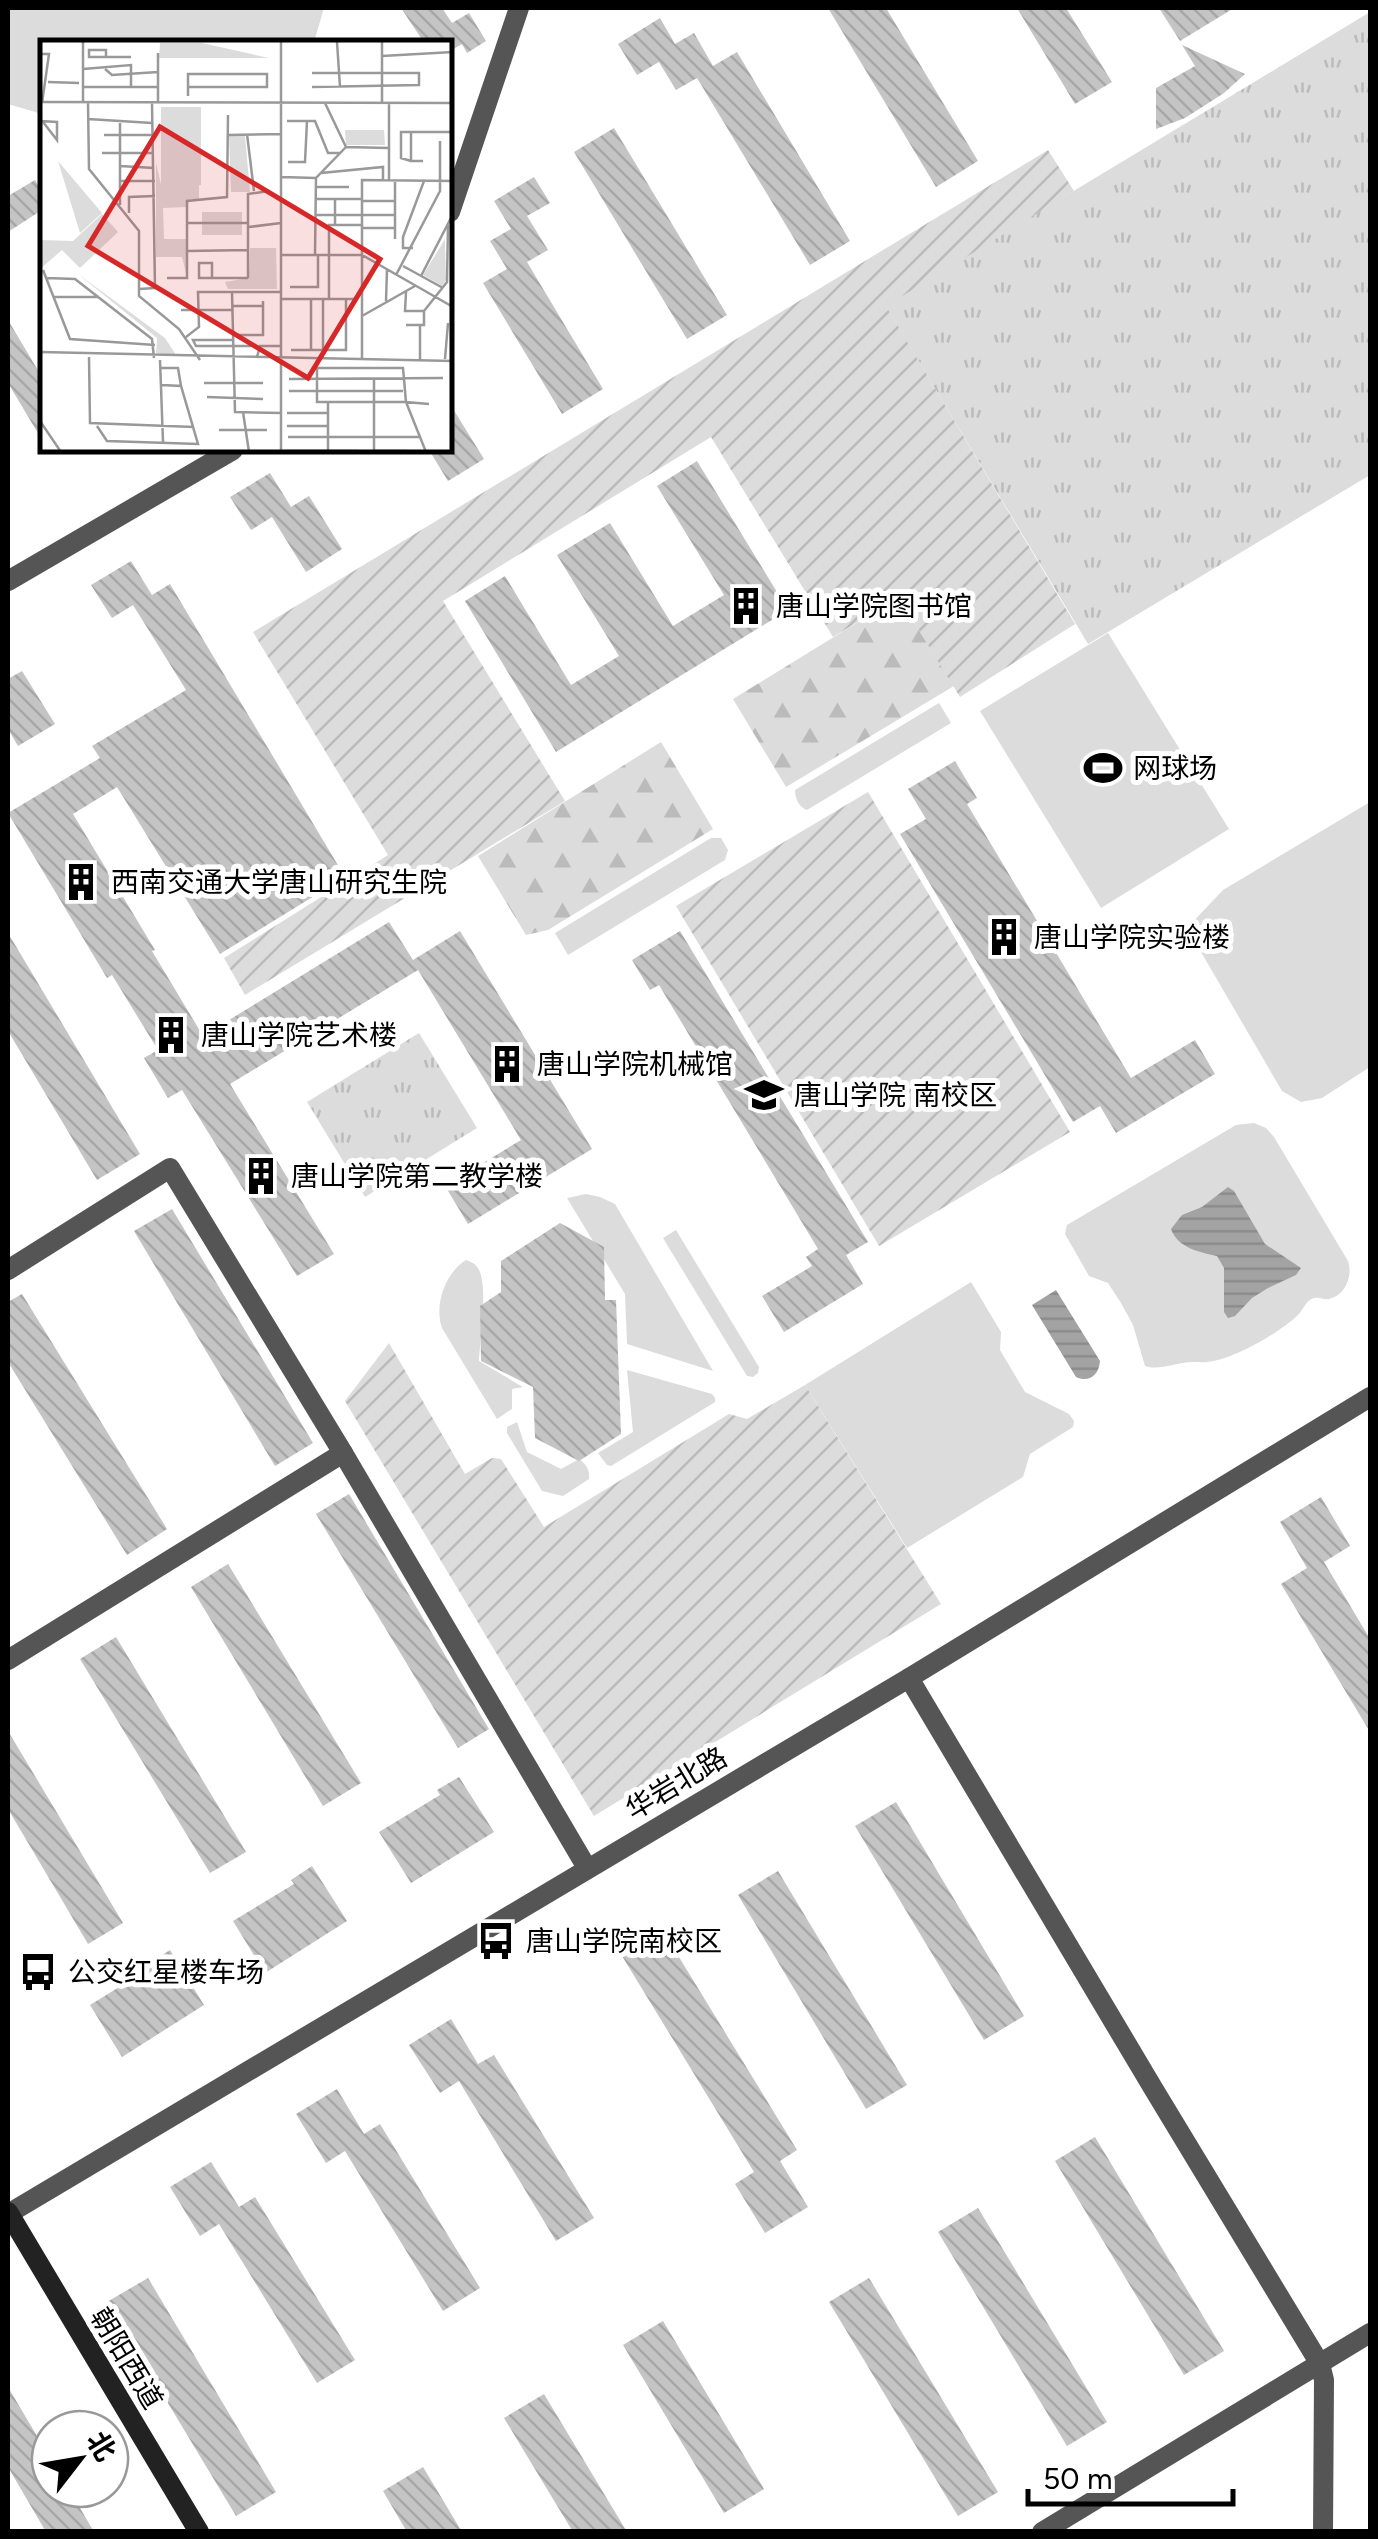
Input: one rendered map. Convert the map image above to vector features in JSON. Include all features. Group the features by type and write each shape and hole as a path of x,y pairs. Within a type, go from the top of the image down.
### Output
{"main road":[{"name":"朝阳西道","path":"8,2213 199,2532"}],"street":[{"path":"452,206 519,8"},
{"path":"8,581 230,452"},
{"path":"8,1270 170,1168 587,1868"},
{"name":"华岩北路","path":"8,2213 910,1678 1370,1397"},
{"path":"8,1660 343,1453"},
{"path":"910,1678 1320,2364 1324,2380 1323,2532"},
{"path":"1042,2532 1370,2334"}],"green space":[{"path":"8,8 324,8 315,40 40,40 40,113 8,104"},
{"path":"1370,12 1370,475 1088,644 885,305"},
{"path":"1048,150 1074,191 886,306 1075,624 960,697 912,619 897,610 881,608 833,637 711,437 443,601 565,801 245,995 224,958 388,855 253,632"},
{"path":"881,608 897,610 912,619 954,686 786,787 733,699"},
{"name":"网球场","path":"1108,633 1229,829 1101,908 980,711"},
{"path":"939,703 951,723 807,810 800,805 795,790"},
{"path":"661,742 713,829 548,930 526,935 478,856"},
{"path":"868,792 1070,1132 879,1246 676,906"},
{"path":"1370,802 1370,1067 1322,1098 1301,1102 1282,1091 1187,928 1223,890"},
{"path":"711,838 721,838 728,850 725,860 568,955 555,933"},
{"path":"419,1033 477,1128 365,1197 307,1102"},
{"path":"1254,1123 1274,1137 1348,1261 1347,1284 1335,1297 1311,1299 1279,1330 1230,1356 1207,1362 1145,1366 1133,1325 1121,1303 1108,1283 1089,1276 1065,1234 1067,1225 1236,1125"},
{"path":"586,1194 615,1204 713,1371 627,1344 625,1294 567,1198"},
{"path":"676,1230 759,1367 753,1377 747,1376 663,1238"},
{"path":"466,1260 476,1266 482,1278 479,1361 523,1387 512,1389 512,1409 497,1419 440,1319 447,1281"},
{"path":"971,1282 1001,1332 1000,1350 1025,1392 1069,1414 1073,1427 1030,1454 1023,1477 907,1548 805,1385"},
{"path":"389,1343 465,1474 492,1458 501,1459 544,1527 729,1414 747,1419 805,1385 941,1604 594,1816 345,1401"},
{"path":"627,1370 712,1394 715,1402 611,1466 598,1453 633,1432"},
{"path":"517,1422 527,1452 561,1469 579,1459 587,1468 589,1479 563,1496 542,1491 507,1433 507,1427"}],"shaded area":[{"path":"1228,1187 1265,1244 1301,1268 1228,1318 1224,1312 1224,1268 1217,1256 1184,1245 1171,1229 1182,1215 1202,1207"},
{"path":"1056,1290 1100,1361 1098,1370 1089,1378 1076,1377 1032,1305"}],"building":[{"path":"401,8 442,8 452,23 469,13 486,41 467,53 462,44 452,50 452,40 422,40"},
{"path":"828,8 886,8 978,161 936,187"},
{"path":"1017,8 1066,8 1112,82 1075,104"},
{"path":"1159,8 1234,8 1180,41"},
{"path":"660,18 675,44 694,33 713,66 737,52 850,241 810,265 697,78 676,90 659,62 637,75 618,44"},
{"path":"1182,45 1245,74 1185,118 1156,129 1156,88 1195,66"},
{"path":"614,128 727,315 687,339 574,152"},
{"path":"534,177 550,203 527,216 548,250 527,262 603,389 562,414 483,283 507,269 490,241 511,229 494,201"},
{"path":"35,180 40,189 40,211 8,232 8,196"},
{"path":"8,320 40,374 40,437 8,383"},
{"path":"452,407 484,459 448,481 430,452 452,452"},
{"name":"唐山学院图书馆","path":"697,461 788,610 556,752 465,601 505,576 571,685 619,656 557,555 610,523 673,626 724,595 657,486"},
{"path":"270,473 291,507 309,496 342,549 306,572 272,517 251,530 230,497"},
{"path":"131,561 152,595 170,584 345,877 220,954 117,787 73,814 203,1036 389,922 413,960 460,931 592,1149 468,1224 445,1186 521,1140 418,970 230,1084 334,1254 297,1276 182,1090 168,1098 144,1058 158,1050 112,975 107,978 8,813 100,758 92,746 186,690 133,605 112,618 91,585"},
{"path":"22,671 55,724 18,746 8,729 8,679"},
{"name":"唐山学院实验楼","path":"955,761 977,798 967,804 1131,1078 1195,1040 1215,1074 1116,1133 1100,1106 1073,1122 900,834 926,819 908,789"},
{"path":"680,931 868,1242 846,1255 863,1284 784,1332 762,1296 812,1266 806,1257 818,1249 659,985 650,990 632,960"},
{"path":"8,933 140,1154 97,1180 8,1031"},
{"path":"172,1209 313,1443 275,1466 134,1231"},
{"path":"560,1223 604,1247 605,1300 616,1300 621,1434 579,1461 535,1438 533,1387 481,1361 480,1306 501,1292 501,1261"},
{"path":"22,1294 167,1529 127,1555 8,1362 8,1302"},
{"path":"349,1494 489,1729 458,1748 316,1514"},
{"path":"1321,1497 1350,1546 1324,1562 1370,1639 1370,1732 1281,1584 1307,1568 1280,1522"},
{"path":"228,1564 361,1783 323,1806 191,1587"},
{"path":"116,1637 246,1852 210,1873 80,1659"},
{"path":"8,1731 123,1923 88,1944 8,1809"},
{"path":"459,1777 494,1832 411,1883 379,1832 440,1795 437,1790"},
{"path":"896,1802 1024,2016 984,2040 855,1826"},
{"path":"312,1866 347,1921 265,1973 233,1921 294,1884 291,1880"},
{"path":"778,1871 907,2085 866,2109 738,1895"},
{"path":"663,1931 797,2150 780,2161 808,2207 765,2233 735,2184 754,2172 622,1956"},
{"path":"170,1950 204,2005 122,2057 90,2005 150,1968 148,1964"},
{"path":"451,2019 478,2064 494,2055 594,2218 556,2241 459,2081 440,2093 409,2045"},
{"path":"337,2089 364,2134 380,2124 480,2288 443,2311 345,2151 326,2163 296,2114"},
{"path":"1095,2137 1224,2351 1184,2375 1055,2161"},
{"path":"211,2162 239,2207 255,2197 355,2360 317,2383 219,2224 200,2236 170,2187"},
{"path":"978,2208 1107,2422 1067,2446 938,2232"},
{"path":"148,2278 276,2492 236,2516 107,2302"},
{"path":"869,2278 998,2492 958,2516 829,2302"},
{"path":"663,2321 764,2489 724,2513 623,2345"},
{"path":"8,2387 30,2424 30,2505 8,2467"},
{"path":"544,2394 627,2532 573,2532 504,2418"},
{"path":"423,2467 462,2532 407,2532 383,2491"},
{"path":"33,2509 81,2509 94,2532 46,2532"}],"place":[{"name":"唐山学院图书馆","path":"746,606"},
{"name":"网球场","path":"1103,768"},
{"name":"西南交通大学唐山研究生院","path":"81,882"},
{"name":"唐山学院实验楼","path":"1004,937"},
{"name":"唐山学院艺术楼","path":"171,1035"},
{"name":"唐山学院机械馆","path":"507,1064"},
{"name":"唐山学院 南校区","path":"764,1095"},
{"name":"唐山学院第二教学楼","path":"261,1176"},
{"name":"唐山学院南校区","path":"496,1941"},
{"name":"公交红星楼车场","path":"38,1972"}]}
